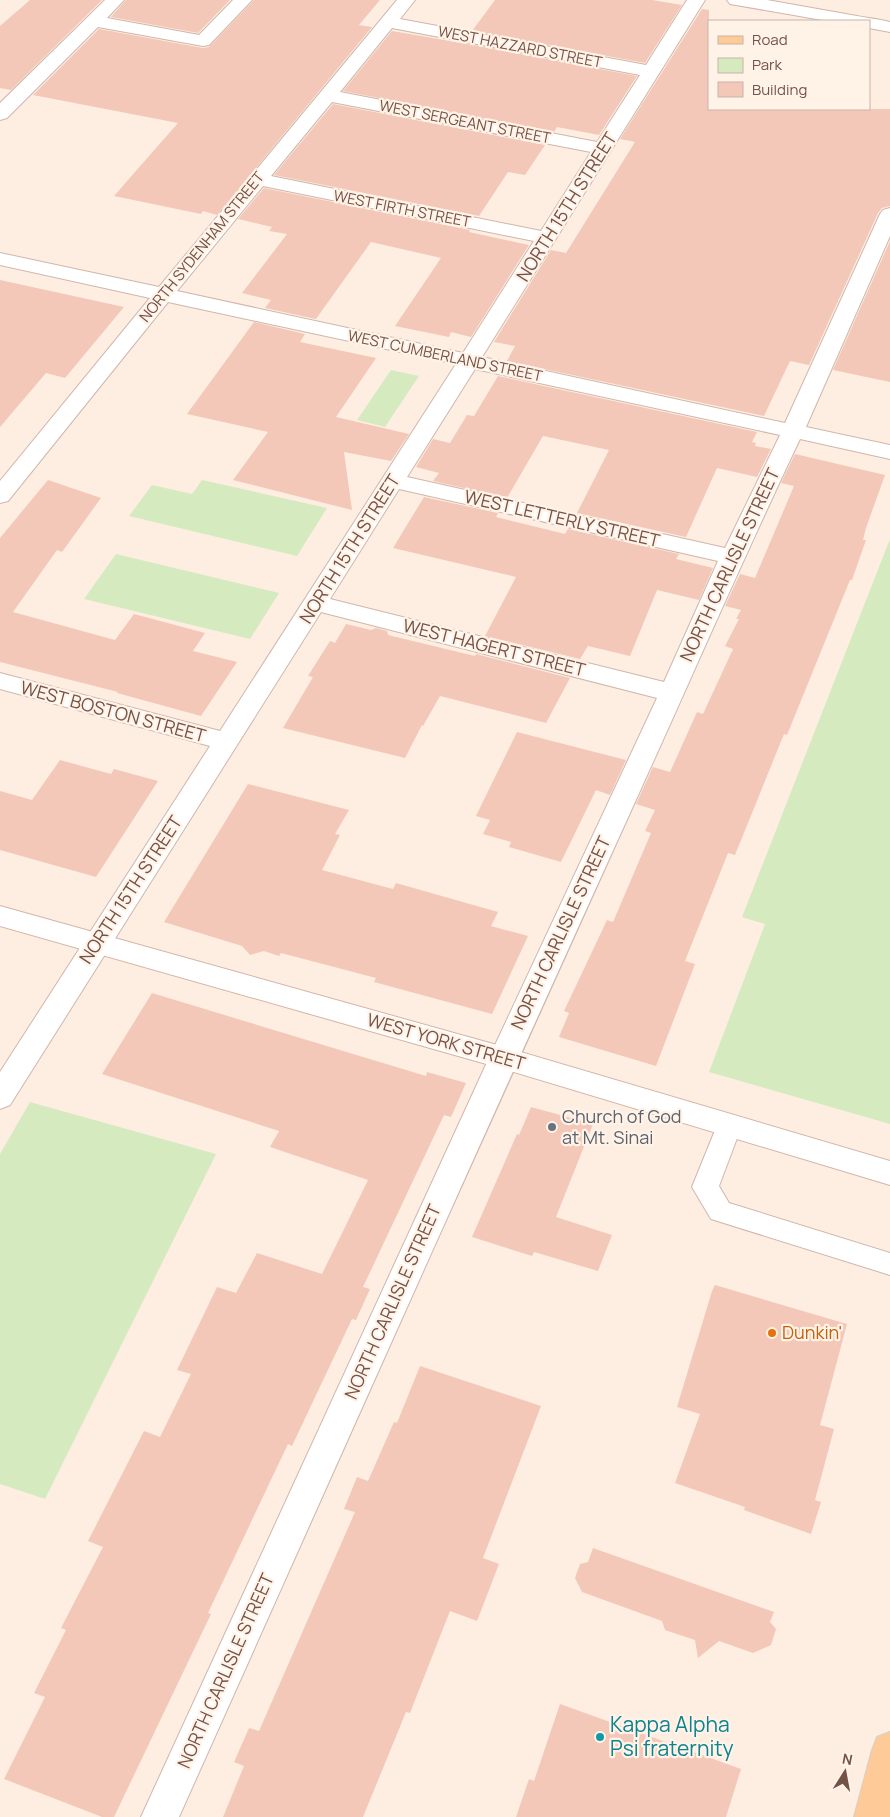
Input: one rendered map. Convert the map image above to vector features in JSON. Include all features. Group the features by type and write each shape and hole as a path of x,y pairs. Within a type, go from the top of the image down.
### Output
{"main road":[{"path":"874,1817 890,1750"}],"street":[{"path":"0,114 115,0"},
{"path":"94,21 204,41 242,0"},
{"name":"NORTH SYDENHAM STREET","path":"0,496 163,294 406,0"},
{"name":"NORTH 15TH STREET","path":"0,1097 604,149 696,0"},
{"path":"736,0 851,20"},
{"name":"WEST HAZZARD STREET","path":"387,22 652,72"},
{"path":"870,23 890,27"},
{"name":"WEST SERGEANT STREET","path":"327,95 604,149"},
{"name":"WEST FIRTH STREET","path":"258,180 547,238"},
{"name":"NORTH CARLISLE STREET","path":"160,1817 504,1058 672,693 732,557 793,430 890,214"},
{"name":"WEST CUMBERLAND STREET","path":"0,259 890,452"},
{"name":"WEST LETTERLY STREET","path":"393,481 732,557"},
{"name":"WEST HAGERT STREET","path":"316,602 672,693"},
{"name":"WEST BOSTON STREET","path":"0,681 227,742"},
{"name":"WEST YORK STREET","path":"0,916 504,1058 890,1173"}],"lane":[{"path":"729,1125 706,1187 720,1211 890,1264"}],"green space":[{"path":"391,370 419,376 385,427 357,420"},
{"path":"202,480 327,508 297,556 129,516 152,485 192,494"},
{"path":"890,539 890,1124 709,1072 765,924 742,917"},
{"path":"116,554 279,593 250,639 84,599"},
{"path":"30,1102 216,1154 45,1499 0,1484 0,1154"}],"building":[{"path":"30,0 102,0 11,90 0,88 0,26"},
{"path":"126,0 230,0 198,33 111,17"},
{"path":"254,0 380,0 359,25 372,27 217,215 203,211 201,214 114,196 178,123 33,95 99,29 203,48 209,47"},
{"path":"495,0 652,0 682,5 645,63 472,31"},
{"path":"702,9 709,10 708,110 890,109 890,206 882,208 878,213 809,365 790,361 764,416 507,361 515,346 494,342 551,250 566,253 635,142 620,139"},
{"path":"392,31 637,76 599,135 557,127 554,132 343,91"},
{"path":"333,104 545,145 525,175 508,172 479,216 274,175"},
{"path":"264,188 470,230 469,232 529,245 471,337 451,332 449,337 395,326 441,258 371,242 316,319 265,308 271,300 242,293 287,234 269,231 272,227 238,219"},
{"path":"890,241 890,382 833,370"},
{"path":"0,280 124,307 65,378 46,373 0,427"},
{"path":"254,322 305,334 300,342 376,358 336,417 409,434 391,461 344,452 352,510 233,480 268,432 187,414"},
{"path":"498,376 757,432 752,442 756,443 755,446 771,449 757,477 717,468 686,537 577,513 609,450 543,436 507,498 433,481 439,473 416,467 433,439 450,443 467,415 474,416"},
{"path":"795,454 885,475 866,528 863,540 866,540 852,580 850,580 787,735 784,734 735,855 728,853 685,961 695,964 656,1066 559,1037 569,1013 564,1011 607,920 613,922 651,833 645,831 655,810 636,804 653,767 670,772 697,712 703,714 733,649 725,646 739,619 736,619 741,610 725,606 740,574 755,578 794,486 781,483"},
{"path":"48,480 101,498 62,552 57,550 13,612 115,640 134,614 205,633 193,651 237,662 201,716 118,692 0,662 0,538"},
{"path":"424,497 498,513 496,517 565,534 568,529 679,554 676,559 713,568 699,600 657,590 630,656 588,646 580,659 485,636 516,577 393,548"},
{"path":"346,624 371,630 376,628 387,631 388,635 475,656 476,654 570,678 546,723 440,696 405,758 283,728 313,677 308,676 330,641 335,643"},
{"path":"517,732 626,760 610,795 596,790 561,862 509,847 511,842 483,834 490,820 476,816"},
{"path":"60,760 111,774 114,769 158,781 96,877 0,850 0,791 32,800"},
{"path":"248,784 349,810 335,834 340,835 322,870 393,889 396,883 498,912 491,926 528,936 492,1014 374,982 376,978 281,953 279,956 264,951 250,955 242,946 164,922"},
{"path":"152,993 426,1076 427,1072 466,1083 451,1117 444,1115 363,1287 370,1289 356,1320 352,1319 292,1446 288,1444 208,1613 211,1614 114,1817 102,1817 4,1779 45,1697 34,1693 66,1630 61,1628 103,1547 88,1541 144,1431 160,1437 191,1374 177,1370 217,1287 236,1293 257,1253 322,1274 368,1180 270,1147 279,1131 102,1074"},
{"path":"531,1107 593,1124 556,1217 612,1235 598,1271 534,1252 532,1256 472,1237 517,1134 519,1135"},
{"path":"715,1285 847,1324 820,1425 834,1429 815,1500 821,1502 811,1534 744,1510 745,1507 675,1483 700,1414 677,1407"},
{"path":"420,1366 541,1406 483,1558 499,1564 477,1621 450,1611 410,1713 406,1712 363,1817 223,1817 244,1766 234,1762 249,1728 259,1731 355,1512 344,1509 357,1477 368,1481 394,1422 397,1423"},
{"path":"593,1548 774,1612 770,1622 776,1629 771,1645 753,1653 719,1641 698,1658 695,1640 665,1630 662,1621 582,1592 575,1578 580,1564 588,1562"},
{"name":"Kappa Alpha Psi fraternity","path":"560,1704 741,1769 726,1817 516,1817 529,1779 534,1781"}],"place":[{"name":"Church of God at Mt. Sinai","path":"552,1127"},
{"name":"Dunkin'","path":"772,1333"},
{"name":"Kappa Alpha Psi fraternity","path":"600,1737"}]}
